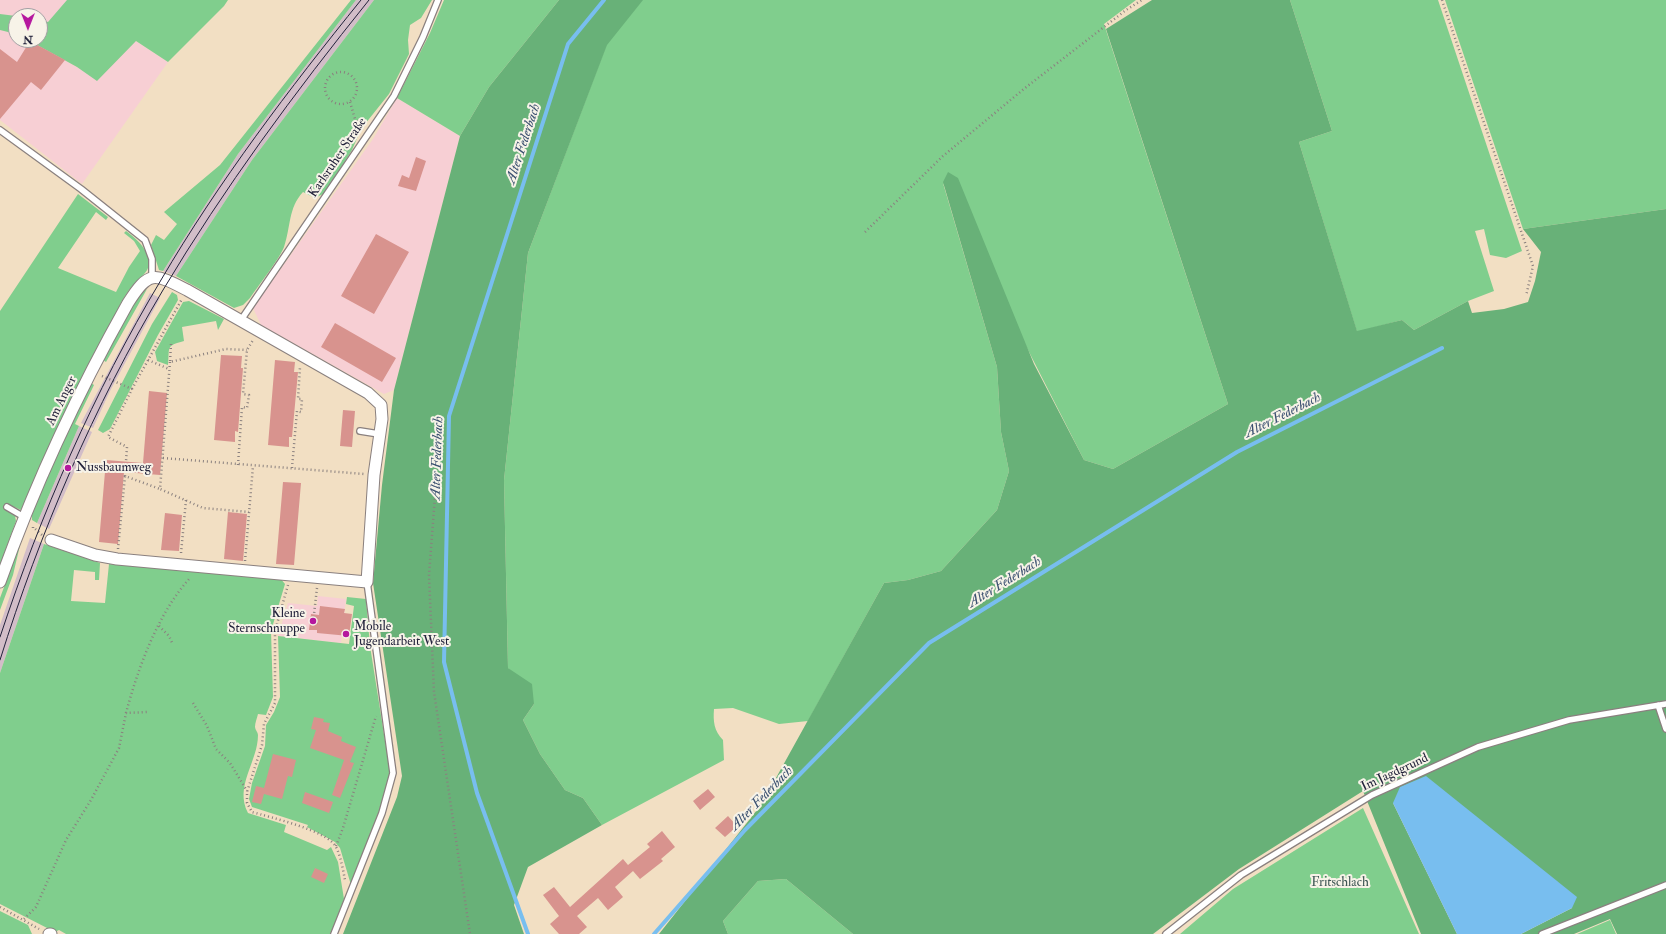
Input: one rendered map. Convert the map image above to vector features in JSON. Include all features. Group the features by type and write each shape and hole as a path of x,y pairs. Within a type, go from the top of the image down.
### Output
{"street":[{"path":"47,538 95,555 117,559 367,582 374,475 382,410 376,399 187,290 162,278 152,277"},
{"name":"Am Anger","path":"0,582 22,522 65,424 116,325 143,281 152,277"}],"lane":[{"name":"Karlsruher Straße","path":"241,320 394,96 423,36 438,0"},
{"path":"0,130 80,189 145,240 152,259 152,277"},
{"path":"360,432 379,434"},
{"path":"7,507 22,522"},
{"path":"334,934 382,813 393,773 367,582"},
{"name":"Im Jagdgrund","path":"1166,934 1241,875 1372,795 1478,747 1569,720 1666,704"},
{"path":"1658,705 1666,729"},
{"path":"1542,934 1666,885"}],"path":[{"path":"865,232 943,156 1025,88 1126,10 1142,0"},
{"path":"1442,0 1533,266 1526,296"},
{"path":"342,72 351,76 355,80 357,84 356,95 350,102 339,104 326,95 326,84 332,75 342,72"},
{"path":"350,102 355,118 370,131"},
{"path":"117,559 127,447 108,436 132,389 187,290"},
{"path":"160,489 171,344"},
{"path":"170,362 226,349 247,350 243,394 249,395 248,408 242,407 238,464"},
{"path":"292,468 297,411 301,412 302,399 298,399 301,365 305,358"},
{"path":"148,360 169,369"},
{"path":"102,376 132,389"},
{"path":"163,458 374,475"},
{"path":"244,570 253,466"},
{"path":"125,476 160,489 203,508 249,512"},
{"path":"436,483 429,575 434,692 470,934"},
{"path":"179,565 186,500"},
{"path":"22,522 31,533 34,527 47,538"},
{"path":"24,919 36,907 66,840 91,800 119,748 136,675 176,593 193,575 196,567"},
{"path":"291,575 275,631 275,703 264,724 262,745 247,792 247,803 252,812 297,824 325,837 336,846"},
{"path":"318,578 313,623 318,623"},
{"path":"159,626 169,636 173,645"},
{"path":"351,892 346,888 336,846 343,828 378,707 384,699"},
{"path":"193,703 207,726 216,749 230,764 247,792"},
{"path":"126,713 147,712"},
{"path":"0,906 38,927 43,934"}],"shaded area":[{"path":"0,0 118,0 65,60 77,67 136,41 168,62 82,184 0,120"},
{"path":"356,0 374,0 252,160 176,276 163,271 238,154"},
{"path":"397,98 460,136 394,390 384,394 261,325 253,308 373,139"},
{"path":"150,293 160,298 110,391 93,428 81,423"},
{"path":"79,426 92,432 49,529 37,523"},
{"path":"30,538 44,544 0,673 0,625"},
{"name":"Kleine Sternschnuppe","path":"318,596 346,599 341,643 278,636 288,603 317,606"}],"green space":[{"path":"67,0 228,0 224,6 168,62 136,41 97,81 77,67 43,48 48,48 48,22"},
{"path":"351,0 356,0 238,154 163,271 159,270 151,245 156,235 164,240 177,224 164,212 220,165"},
{"path":"374,0 432,0 421,18 410,25 408,40 409,54 389,94 361,129 352,150 329,187 323,194 315,198 303,192 298,198 292,211 284,247 274,265 250,298 243,305 234,308 176,276 252,160"},
{"path":"444,0 559,0 489,87 460,136 397,98 430,33"},
{"path":"559,0 643,0 607,45 528,253 504,480 508,668 532,684 534,704 523,720 540,754 565,790 583,798 602,825 528,867 514,905 524,934 343,934 397,797 402,776 373,583 382,485 394,390 460,136 489,87"},
{"path":"642,0 1136,0 1104,24 1228,404 1113,469 1084,460 943,183 997,367 1001,432 1009,471 997,510 941,571 908,580 884,583 808,721 779,724 733,708 714,709 715,726 723,740 724,760 602,825 583,798 565,790 540,754 523,720 534,704 508,668 504,480 528,253 606,46 605,45"},
{"path":"1152,0 1290,0 1332,131 1299,142 1357,331 1402,320 1414,330 1468,301 1472,313 1504,309 1528,302 1535,281 1541,252 1523,229 1666,209 1666,934 1617,934 1610,919 1574,934 1521,934 1572,908 1393,803 1457,934 1421,934 1363,791 1239,869 1153,934 853,934 786,879 758,881 723,921 728,934 659,934 761,805 884,583 908,580 941,571 997,510 1009,471 1001,432 997,367 943,182 948,172 958,178 1034,364 1084,460 1113,469 1228,404 1106,29"},
{"path":"1290,0 1438,0 1522,251 1506,258 1490,255 1484,229 1475,231 1494,291 1468,301 1414,330 1402,320 1357,332 1299,142 1332,131"},
{"path":"1445,0 1666,0 1666,209 1523,229"},
{"path":"0,14 8,15 8,32 0,30"},
{"path":"78,194 108,217 106,220 96,212 58,268 116,292 129,267 140,251 134,241 124,233 126,231 143,246 146,251 149,262 148,268 123,299 66,412 21,510 8,504 7,511 15,516 16,521 0,565 0,311"},
{"path":"147,289 106,362 103,360 139,295"},
{"path":"172,292 177,295 178,300 158,335 110,429 103,433 98,430 152,324"},
{"path":"189,301 224,319 218,330 216,321 182,327 184,341 171,346 168,365 157,361 155,352 183,302"},
{"path":"91,383 94,385 75,424 79,426 37,523 32,520 32,514 51,467"},
{"path":"21,541 13,575 0,610 0,598"},
{"path":"44,544 100,563 99,580 95,580 95,572 74,570 71,601 105,603 109,564 280,578 285,584 271,631 273,697 266,715 258,714 256,720 255,728 258,733 257,745 245,784 244,803 248,813 286,825 284,832 327,850 331,847 338,862 344,899 331,934 66,934 59,930 55,932 0,904 0,673"},
{"path":"347,597 366,599 370,646 390,772 379,813 351,885 340,848 335,842 307,827 308,825 252,807 249,799 252,783 265,746 266,725 274,712 280,697 278,636 349,644 354,606 346,604"},
{"name":"Fritschlach","path":"1363,808 1419,934 1180,934 1233,889"},
{"path":"786,879 853,934 728,934 723,921 758,881"},
{"path":"0,911 28,925 32,934 0,934"},
{"path":"1610,920 1616,934 1577,934"}],"water":[{"path":"1426,776 1577,897 1572,908 1521,934 1457,934 1393,803 1400,787"}],"building":[{"path":"26,48 43,48 65,60 41,90 31,82 0,119 0,49 17,62"},
{"path":"416,157 426,161 416,191 398,186 402,175 409,178"},
{"path":"376,234 409,252 374,314 341,296"},
{"path":"335,323 396,358 382,382 321,347"},
{"path":"221,355 242,356 241,368 243,368 238,432 235,431 235,442 214,440"},
{"path":"275,360 295,362 294,372 298,372 292,437 289,437 289,447 268,445"},
{"path":"149,391 167,393 160,475 124,472 118,544 99,542 106,460 143,463"},
{"path":"343,410 355,411 352,447 340,446"},
{"path":"283,482 301,483 294,565 276,564"},
{"path":"228,512 247,514 243,561 224,559"},
{"path":"165,513 182,515 179,551 161,550"},
{"path":"320,606 345,609 344,613 352,614 349,636 317,633 317,630 309,630 311,614 319,615"},
{"path":"314,717 324,719 323,722 330,723 328,731 342,737 341,741 356,747 350,762 354,763 340,798 332,795 344,760 310,748 316,730 311,729"},
{"path":"273,754 296,760 292,777 288,776 282,799 264,794 261,804 252,802 256,786 264,788"},
{"path":"708,789 715,797 700,810 693,801"},
{"path":"305,792 333,802 329,813 302,803"},
{"path":"728,816 736,825 733,827 734,829 725,837 715,828"},
{"path":"662,831 675,847 661,859 663,861 640,879 633,871 615,887 623,897 608,910 598,898 577,916 587,927 579,934 559,934 550,924 559,916 543,895 554,887 570,907 623,859 628,865 650,847 647,844"},
{"path":"315,868 328,874 324,883 311,877"}],"waterway":[{"name":"Alter Federbach","path":"528,934 477,793 444,662 449,416 568,44 604,0"},
{"name":"Alter Federbach","path":"654,934 745,830 929,643 1237,452 1442,348"}],"tram line":[{"path":"0,637 51,499 91,409 137,322 183,243 231,171 281,102 361,0"},
{"path":"0,660 51,517 92,424 138,334 186,252 235,178 287,105 369,0"}],"place":[{"name":"Nussbaumweg","path":"68,468"},
{"name":"Kleine Sternschnuppe","path":"313,621"},
{"name":"Mobile Jugendarbeit West","path":"346,634"}]}
